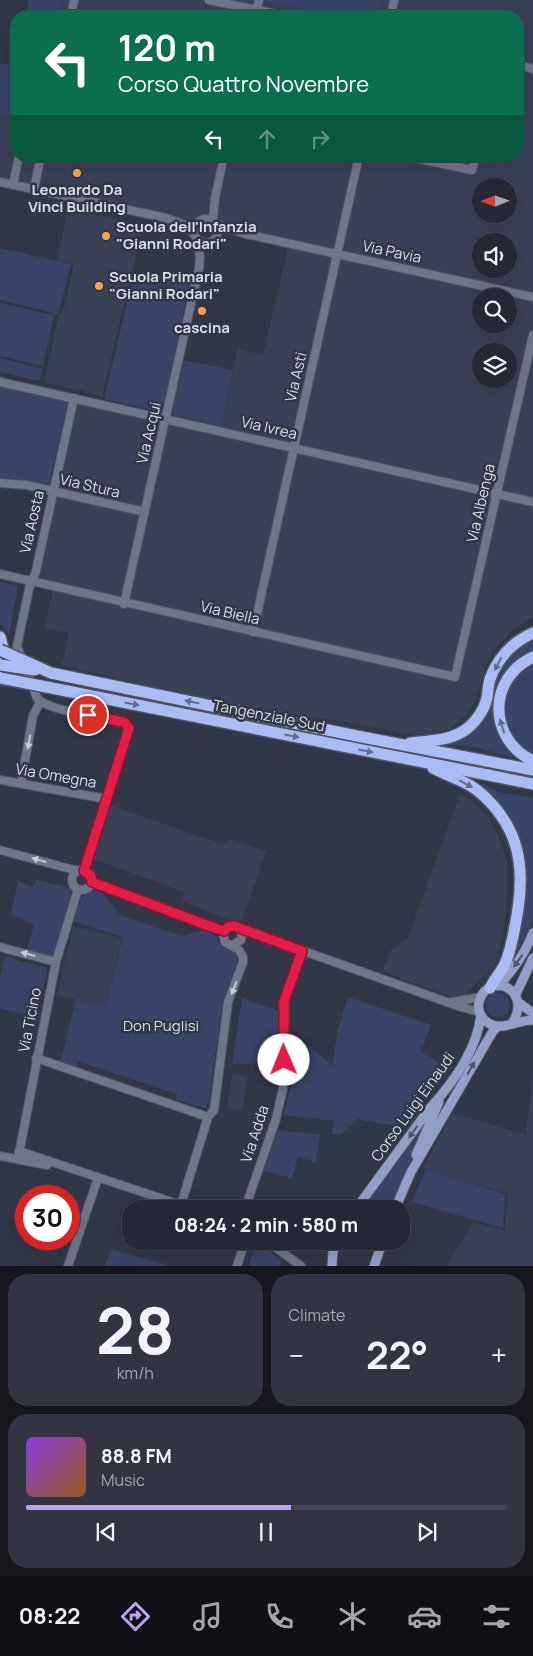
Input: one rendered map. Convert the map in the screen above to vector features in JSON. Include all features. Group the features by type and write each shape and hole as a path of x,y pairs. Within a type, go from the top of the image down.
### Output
{"highway":[{"path":"398,744 445,739 462,732 478,717 486,701 490,680 501,658 518,640 533,632"},
{"path":"0,637 4,652 0,677"},
{"path":"0,650 51,673"},
{"path":"533,657 518,667 510,676 500,695 499,704 500,724 504,734 516,750 533,761"},
{"name":"Tangenziale Sud","path":"0,664 533,770"},
{"name":"Tangenziale Sud","path":"0,677 533,784"},
{"path":"423,762 444,774 465,782 487,799 504,820 516,845 521,868 521,897 508,956 494,987"}],"main road":[{"path":"533,934 506,978 480,997 478,1007 480,1014 488,1023 498,1026 533,1020"},
{"path":"513,1022 517,1016 517,999 533,958"},
{"path":"494,987 504,986 511,989 517,999 533,1012"},
{"name":"Corso Luigi Einaudi","path":"363,1200 430,1108 443,1094 476,1039 480,1014"},
{"name":"Corso Luigi Einaudi","path":"411,1172 493,1031 498,1026"},
{"path":"399,1200 424,1135 443,1094"},
{"path":"332,1266 334,1250"},
{"path":"374,1266 379,1250"}],"street":[{"path":"209,0 245,10"},
{"path":"13,185 18,162"},
{"path":"34,189 40,162"},
{"path":"0,182 166,218 185,225 204,243 214,239 218,231 214,223 215,198 223,162"},
{"name":"Via Asti","path":"253,632 358,162"},
{"path":"434,162 472,170 474,162"},
{"path":"196,236 195,226 215,198"},
{"path":"166,218 201,220 214,223"},
{"name":"Via Pavia","path":"214,223 244,233 533,297"},
{"name":"Via Pavia","path":"214,239 223,234 244,233"},
{"name":"Via Acqui","path":"124,604 199,268 200,257 196,236"},
{"name":"Via Acqui","path":"199,268 214,239"},
{"name":"Via Albenga","path":"455,677 533,335"},
{"name":"Via Ivrea","path":"0,382 533,502"},
{"name":"Via Aosta","path":"40,702 18,651 18,641 36,571 74,398"},
{"name":"Via Stura","path":"0,482 26,485 145,512"},
{"name":"Via Biella","path":"0,574 124,604 455,677"},
{"path":"21,783 33,716 40,702 53,707 124,722 129,728 107,799 81,871 74,876 72,882 78,889 86,889 92,882"},
{"name":"Via Omegna","path":"0,780 107,799"},
{"path":"0,850 81,871 91,876 92,882"},
{"path":"92,882 224,931"},
{"name":"Via Ticino","path":"18,1155 56,962 78,889"},
{"path":"182,1200 208,1117 214,1110 228,1002 243,962 243,954 233,945 225,942 222,937 224,931 231,926 240,933 258,934 480,1014"},
{"path":"233,945 239,943 240,933"},
{"path":"0,947 56,962"},
{"name":"Via Adda","path":"248,1200 276,1119 283,1088 284,1006 302,951"},
{"path":"448,1002 480,997"},
{"path":"36,1058 208,1117"},
{"path":"0,1156 18,1155 73,1170 160,1200"},
{"path":"68,1266 98,1178"},
{"path":"237,1266 242,1250"},
{"path":"279,1250 301,1266"}],"shaded area":[{"path":"63,0 533,0 533,617 512,630 493,651 486,665 474,703 468,714 450,728 420,736 189,696 138,685 111,676 62,666 69,633 44,629 53,589 33,583 76,398 220,428 238,349 263,355 288,248 0,183 0,115 10,118 10,162 524,162 524,10 61,10"},
{"name":"Scuola Primaria \"Gianni Rodari\"","path":"68,209 143,225 102,396 44,382 59,316 64,309 74,264 57,260"},
{"path":"460,794 471,800 490,820 497,834 507,860 507,897 503,937 494,967 465,995 457,998 383,971 390,951 408,938"},
{"path":"112,806 222,844 231,839 266,851 242,920 231,921 182,901 184,892 91,858 105,812"},
{"path":"73,927 122,938 106,1007 57,995"},
{"path":"533,1072 533,1266 447,1266 473,1222 505,1231 508,1194 423,1168 452,1113 526,1135"},
{"path":"232,1074 247,1076 242,1111 227,1108"}],"green space":[{"path":"29,0 63,0 61,10 26,10"},
{"path":"269,0 382,0 380,10 304,10 268,2"},
{"path":"0,64 10,64 10,118 0,115"},
{"path":"0,248 71,264 58,314 0,300"},
{"path":"134,274 168,282 169,279 189,283 183,318 160,412 104,399"},
{"path":"0,303 54,315 43,366 0,356"},
{"path":"0,358 43,369 39,381 0,372"},
{"path":"184,360 233,370 221,426 173,415"},
{"path":"0,386 68,401 49,484 0,478"},
{"path":"0,582 18,586 9,635 0,622"},
{"path":"533,638 533,654 496,703 520,759 470,746 448,745 459,739 493,690 503,665 521,645"},
{"path":"533,664 533,756 521,747 512,735 507,723 505,710 507,697 512,685 521,673"},
{"path":"471,780 499,792 533,798 533,921 514,959 512,957 520,848"},
{"path":"36,880 70,888 71,897 52,958 27,950 34,925 11,914 18,881 33,887"},
{"name":"Don Puglisi","path":"93,891 100,891 117,910 116,914 181,936 206,930 216,937 219,943 226,949 236,952 239,957 223,1000 206,1108 176,1100 177,1094 78,1061 76,1067 58,1061 62,1057 76,999 106,1006 123,937 72,921 79,899"},
{"path":"5,957 48,968 36,1017 0,1008 0,976"},
{"path":"498,993 503,994 509,1000 509,1010 503,1016 498,1017 493,1016 487,1010 486,1005 487,1000 493,994"},
{"path":"348,997 431,1025 421,1052 443,1065 409,1129 357,1119 340,1135 332,1134 334,1121 284,1115 291,1086 291,1044 306,1044 332,1066 338,1029"},
{"path":"242,998 279,1011 282,1063 232,1064"},
{"path":"426,1123 396,1200 364,1200"},
{"path":"278,1130 320,1135 316,1162 298,1157 292,1178 263,1171"},
{"path":"426,1169 505,1194 503,1228 412,1202"},
{"path":"111,1249 170,1266 105,1266"},
{"path":"254,1250 268,1250 282,1260 280,1266 249,1266"}],"place":[{"name":"Leonardo Da Vinci Building","path":"77,173"},
{"name":"Scuola dell'Infanzia \"Gianni Rodari\"","path":"106,236"},
{"name":"Scuola Primaria \"Gianni Rodari\"","path":"99,286"},
{"name":"cascina","path":"202,311"}],"route":[{"path":"88,715 124,722 129,728 84,871 91,876 92,882 209,926 224,931 228,927 234,926 302,951 284,1001 284,1060"}]}
